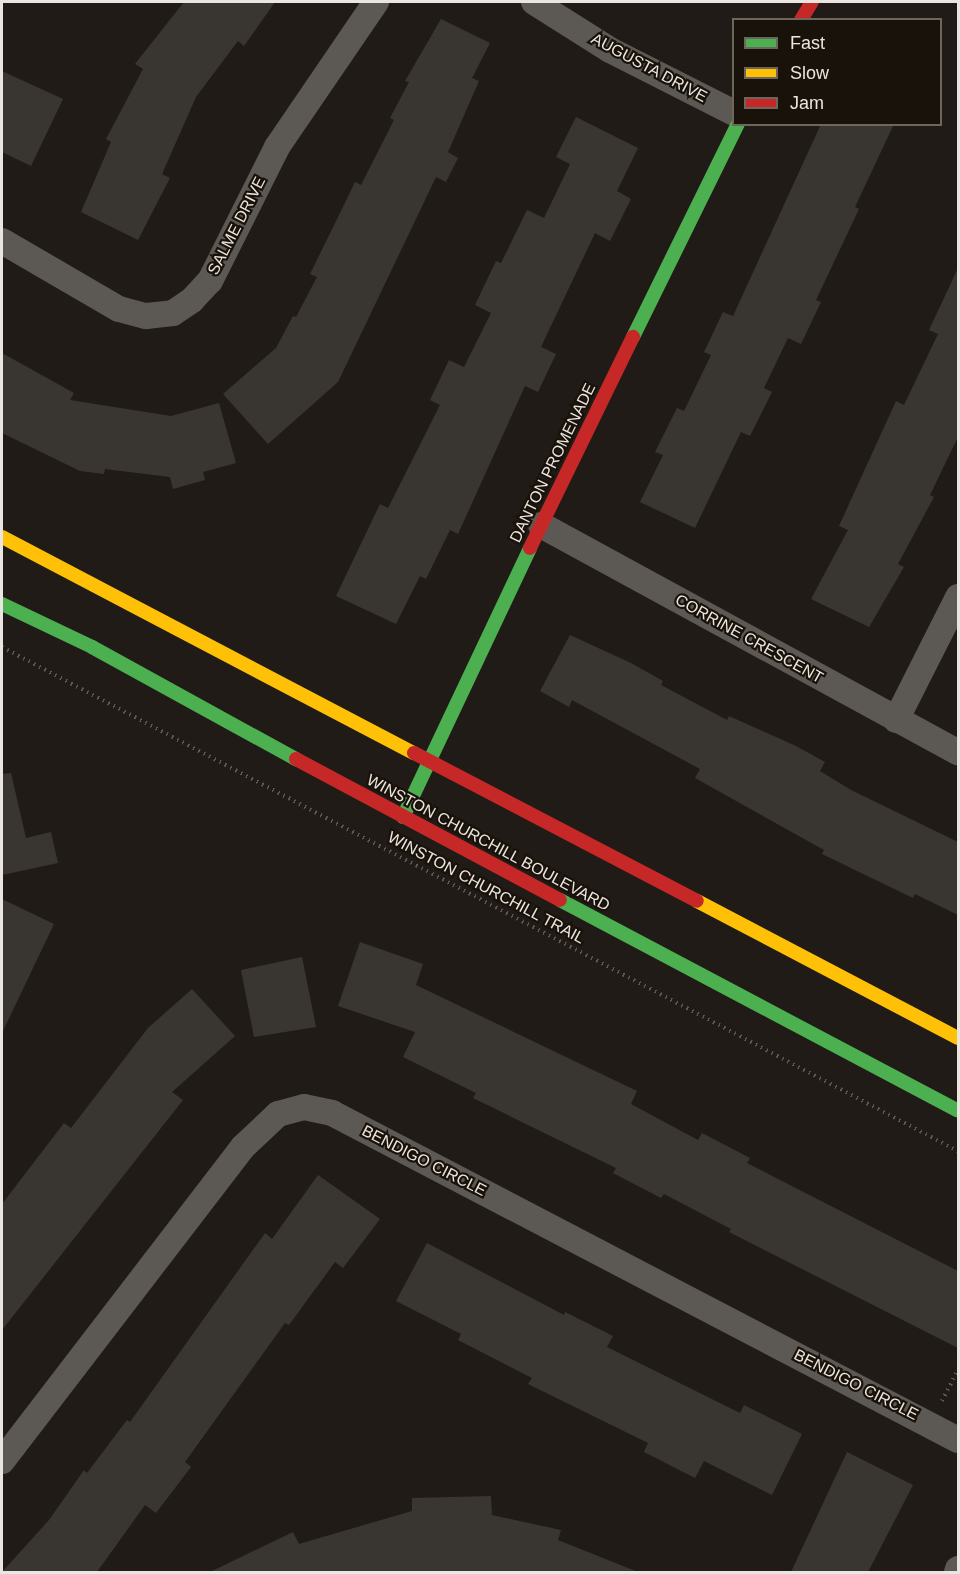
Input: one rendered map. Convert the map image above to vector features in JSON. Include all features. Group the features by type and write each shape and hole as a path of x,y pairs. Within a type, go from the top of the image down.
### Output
{"main road":[{"path":"802,18 812,2"},
{"name":"DANTON PROMENADE","path":"403,818 428,760 541,525 737,126"},
{"path":"2,537 958,1038"},
{"name":"WINSTON CHURCHILL BOULEVARD","path":"2,604 92,647 403,818 958,1111"}],"street":[{"name":"SALME DRIVE","path":"2,241 119,309 146,316 172,313 192,300 210,281 277,147 376,2"},
{"name":"AUGUSTA DRIVE","path":"534,2 610,50 732,112"},
{"name":"CORRINE CRESCENT","path":"541,525 958,752"},
{"path":"896,720 958,597"},
{"name":"BENDIGO CIRCLE","path":"2,1461 243,1147 278,1114 304,1107 332,1113 930,1423 958,1440"}],"path":[{"name":"WINSTON CHURCHILL TRAIL","path":"2,647 958,1151"},
{"path":"930,1423 958,1370"}],"building":[{"path":"184,2 275,2 244,46 238,41 196,97 162,174 170,178 138,240 81,212 111,142 106,139 143,69 135,64"},
{"path":"441,19 490,43 472,78 479,81 448,152 458,158 446,182 436,177 338,382 268,444 223,394 276,348 293,316 296,317 317,277 310,274 355,182 361,185 394,120 390,118 409,82 405,81"},
{"path":"2,71 63,99 31,166 2,152"},
{"path":"576,117 638,148 617,191 631,199 610,241 595,233 541,347 556,354 538,392 525,386 458,534 450,530 426,579 420,576 396,624 336,596 380,504 388,508 440,405 430,400 449,360 464,367 491,313 475,305 496,261 501,263 527,210 544,218 570,164 556,157"},
{"path":"820,126 893,126 855,207 859,209 816,300 821,302 801,344 788,338 764,388 772,392 750,436 741,432 695,528 640,502 663,455 655,452 677,408 684,411 711,355 704,352 723,312 733,316"},
{"path":"958,268 958,437 930,495 934,497 898,564 904,567 869,627 811,599 848,530 839,526 896,401 904,405 938,334 929,330"},
{"path":"2,353 74,393 70,400 171,416 219,403 236,463 203,472 205,480 173,489 170,477 105,469 104,474 80,471 2,433"},
{"path":"570,635 631,663 663,681 661,685 727,720 729,716 796,746 825,762 820,771 851,790 958,842 958,915 915,894 913,898 822,854 824,850 695,778 700,769 572,700 569,707 540,691"},
{"path":"11,773 26,838 51,832 58,863 2,875 2,774"},
{"path":"2,899 54,924 2,1033"},
{"path":"360,942 423,964 416,985 637,1091 631,1104 698,1140 702,1133 750,1158 747,1163 958,1271 958,1348 729,1232 731,1229 664,1194 661,1198 613,1173 616,1168 473,1098 476,1093 403,1057 415,1032 338,1006"},
{"path":"302,957 316,1027 254,1037 241,970"},
{"path":"192,989 235,1036 172,1092 183,1100 2,1330 2,1204 64,1123 71,1128 148,1028"},
{"path":"318,1175 380,1219 343,1268 335,1262 289,1325 285,1323 185,1462 191,1467 156,1513 145,1505 97,1572 2,1572 49,1520 84,1470 87,1473 127,1420 130,1422 265,1233 272,1239"},
{"path":"427,1243 564,1315 565,1312 613,1336 607,1347 740,1413 744,1405 802,1434 772,1495 704,1461 695,1478 644,1452 648,1443 528,1384 532,1378 458,1340 461,1334 396,1301"},
{"path":"847,1452 913,1485 868,1572 791,1572"},
{"path":"491,1496 492,1515 561,1530 558,1540 638,1572 210,1572 293,1532 299,1544 412,1511 412,1498"}],"traffic: fast":[{"path":"633,337 737,126"},
{"path":"403,817 530,548"},
{"path":"2,604 92,647 296,759"},
{"path":"560,900 958,1111"}],"traffic: slow":[{"path":"2,537 414,753"},
{"path":"697,901 958,1038"}],"traffic: jam":[{"path":"802,18 812,2"},
{"path":"530,548 633,337"},
{"path":"414,753 697,901"},
{"path":"296,759 560,900"}]}
